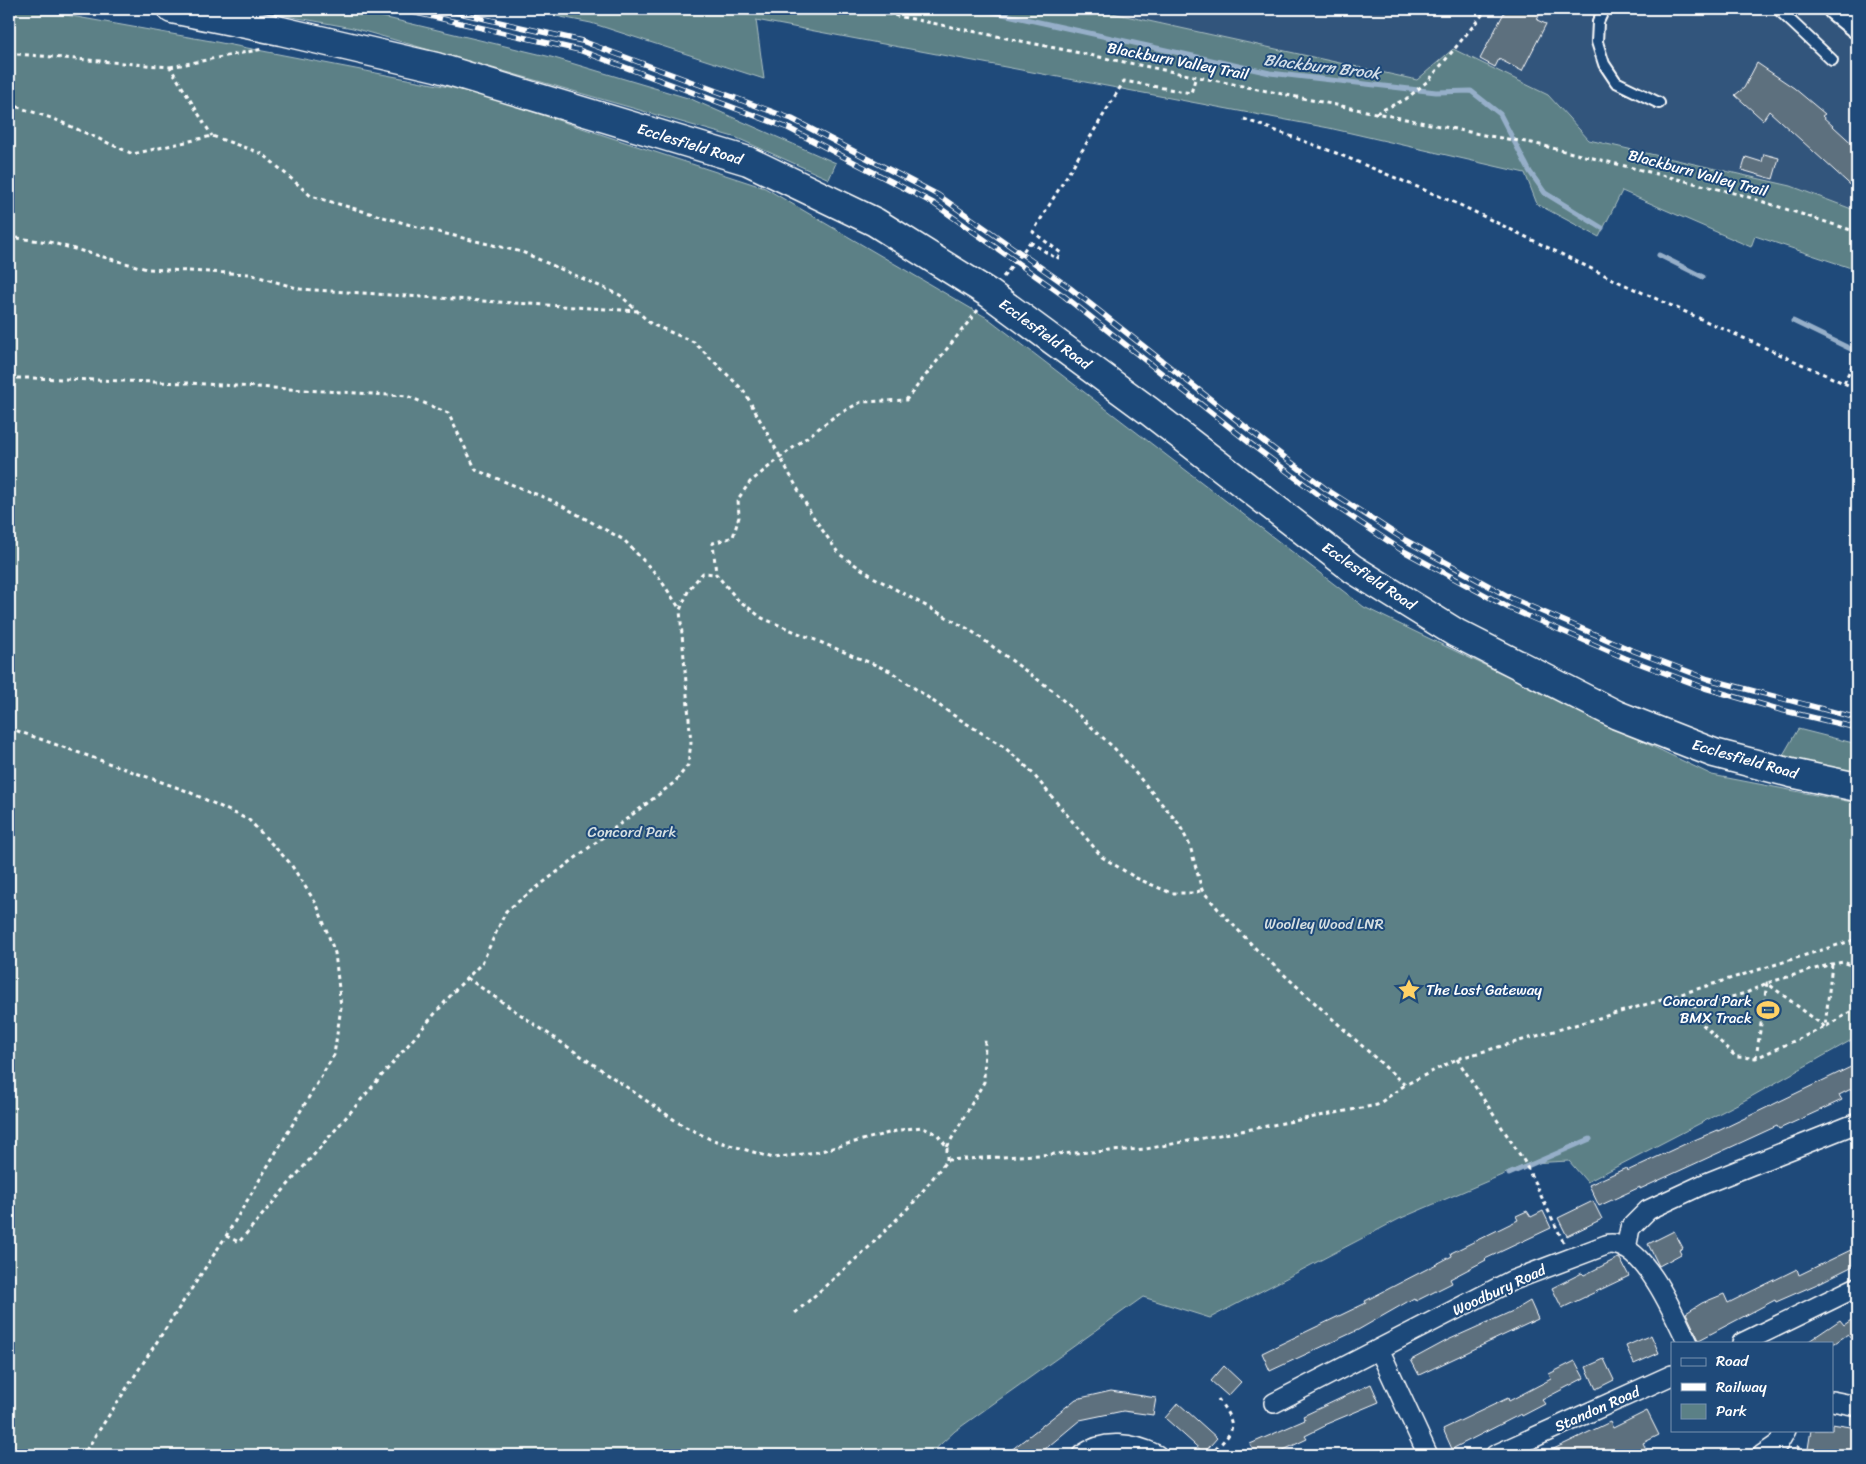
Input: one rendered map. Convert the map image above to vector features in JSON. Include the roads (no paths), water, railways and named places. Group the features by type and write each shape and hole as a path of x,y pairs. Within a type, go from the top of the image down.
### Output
{"main road":[{"name":"Ecclesfield Road","path":"172,9 281,31 436,67 748,161 875,222 990,294 1150,411 1353,569 1456,634 1617,715 1714,753 1790,773 1857,787"}],"street":[{"path":"1836,9 1857,26"},
{"path":"1688,1342 1663,1293 1644,1265 1626,1249 1630,1228 1648,1210 1704,1184 1857,1123"},
{"name":"Woodbury Road","path":"1274,1403 1511,1281 1606,1244 1617,1244 1626,1249"},
{"path":"1744,1342 1857,1287"},
{"path":"1379,1349 1428,1455"},
{"name":"Standon Road","path":"1495,1455 1671,1375"},
{"path":"1834,1401 1857,1406"},
{"path":"1762,1455 1778,1444 1785,1433"},
{"path":"1082,1455 1101,1446 1114,1444 1129,1445 1157,1455"}],"lane":[{"path":"1604,9 1598,22 1596,42 1604,64 1616,82 1660,103"},
{"path":"1778,9 1832,60"}],"waterway":[{"name":"Blackburn Brook","path":"980,9 1270,73 1436,92 1471,91 1500,114 1530,172 1545,193 1602,228"},
{"name":"Blackburn Brook","path":"1659,255 1703,277"},
{"name":"Blackburn Brook","path":"1793,321 1857,352"},
{"path":"1509,1174 1590,1139"}],"railway":[{"path":"399,9 579,50 788,128 933,203 1064,296 1256,448 1320,496 1400,549 1509,608 1625,658 1705,688 1781,710 1857,728"},
{"path":"442,9 582,41 792,119 938,195 1070,288 1326,489 1405,540 1513,599 1629,649 1708,679 1857,718"}],"place":[{"name":"The Lost Gateway","path":"1409,990"},
{"name":"Concord Park BMX Track","path":"1768,1010"}],"park label":[{"name":"Concord Park","path":"632,832"},
{"name":"Woolley Wood LNR","path":"1324,924"}]}
